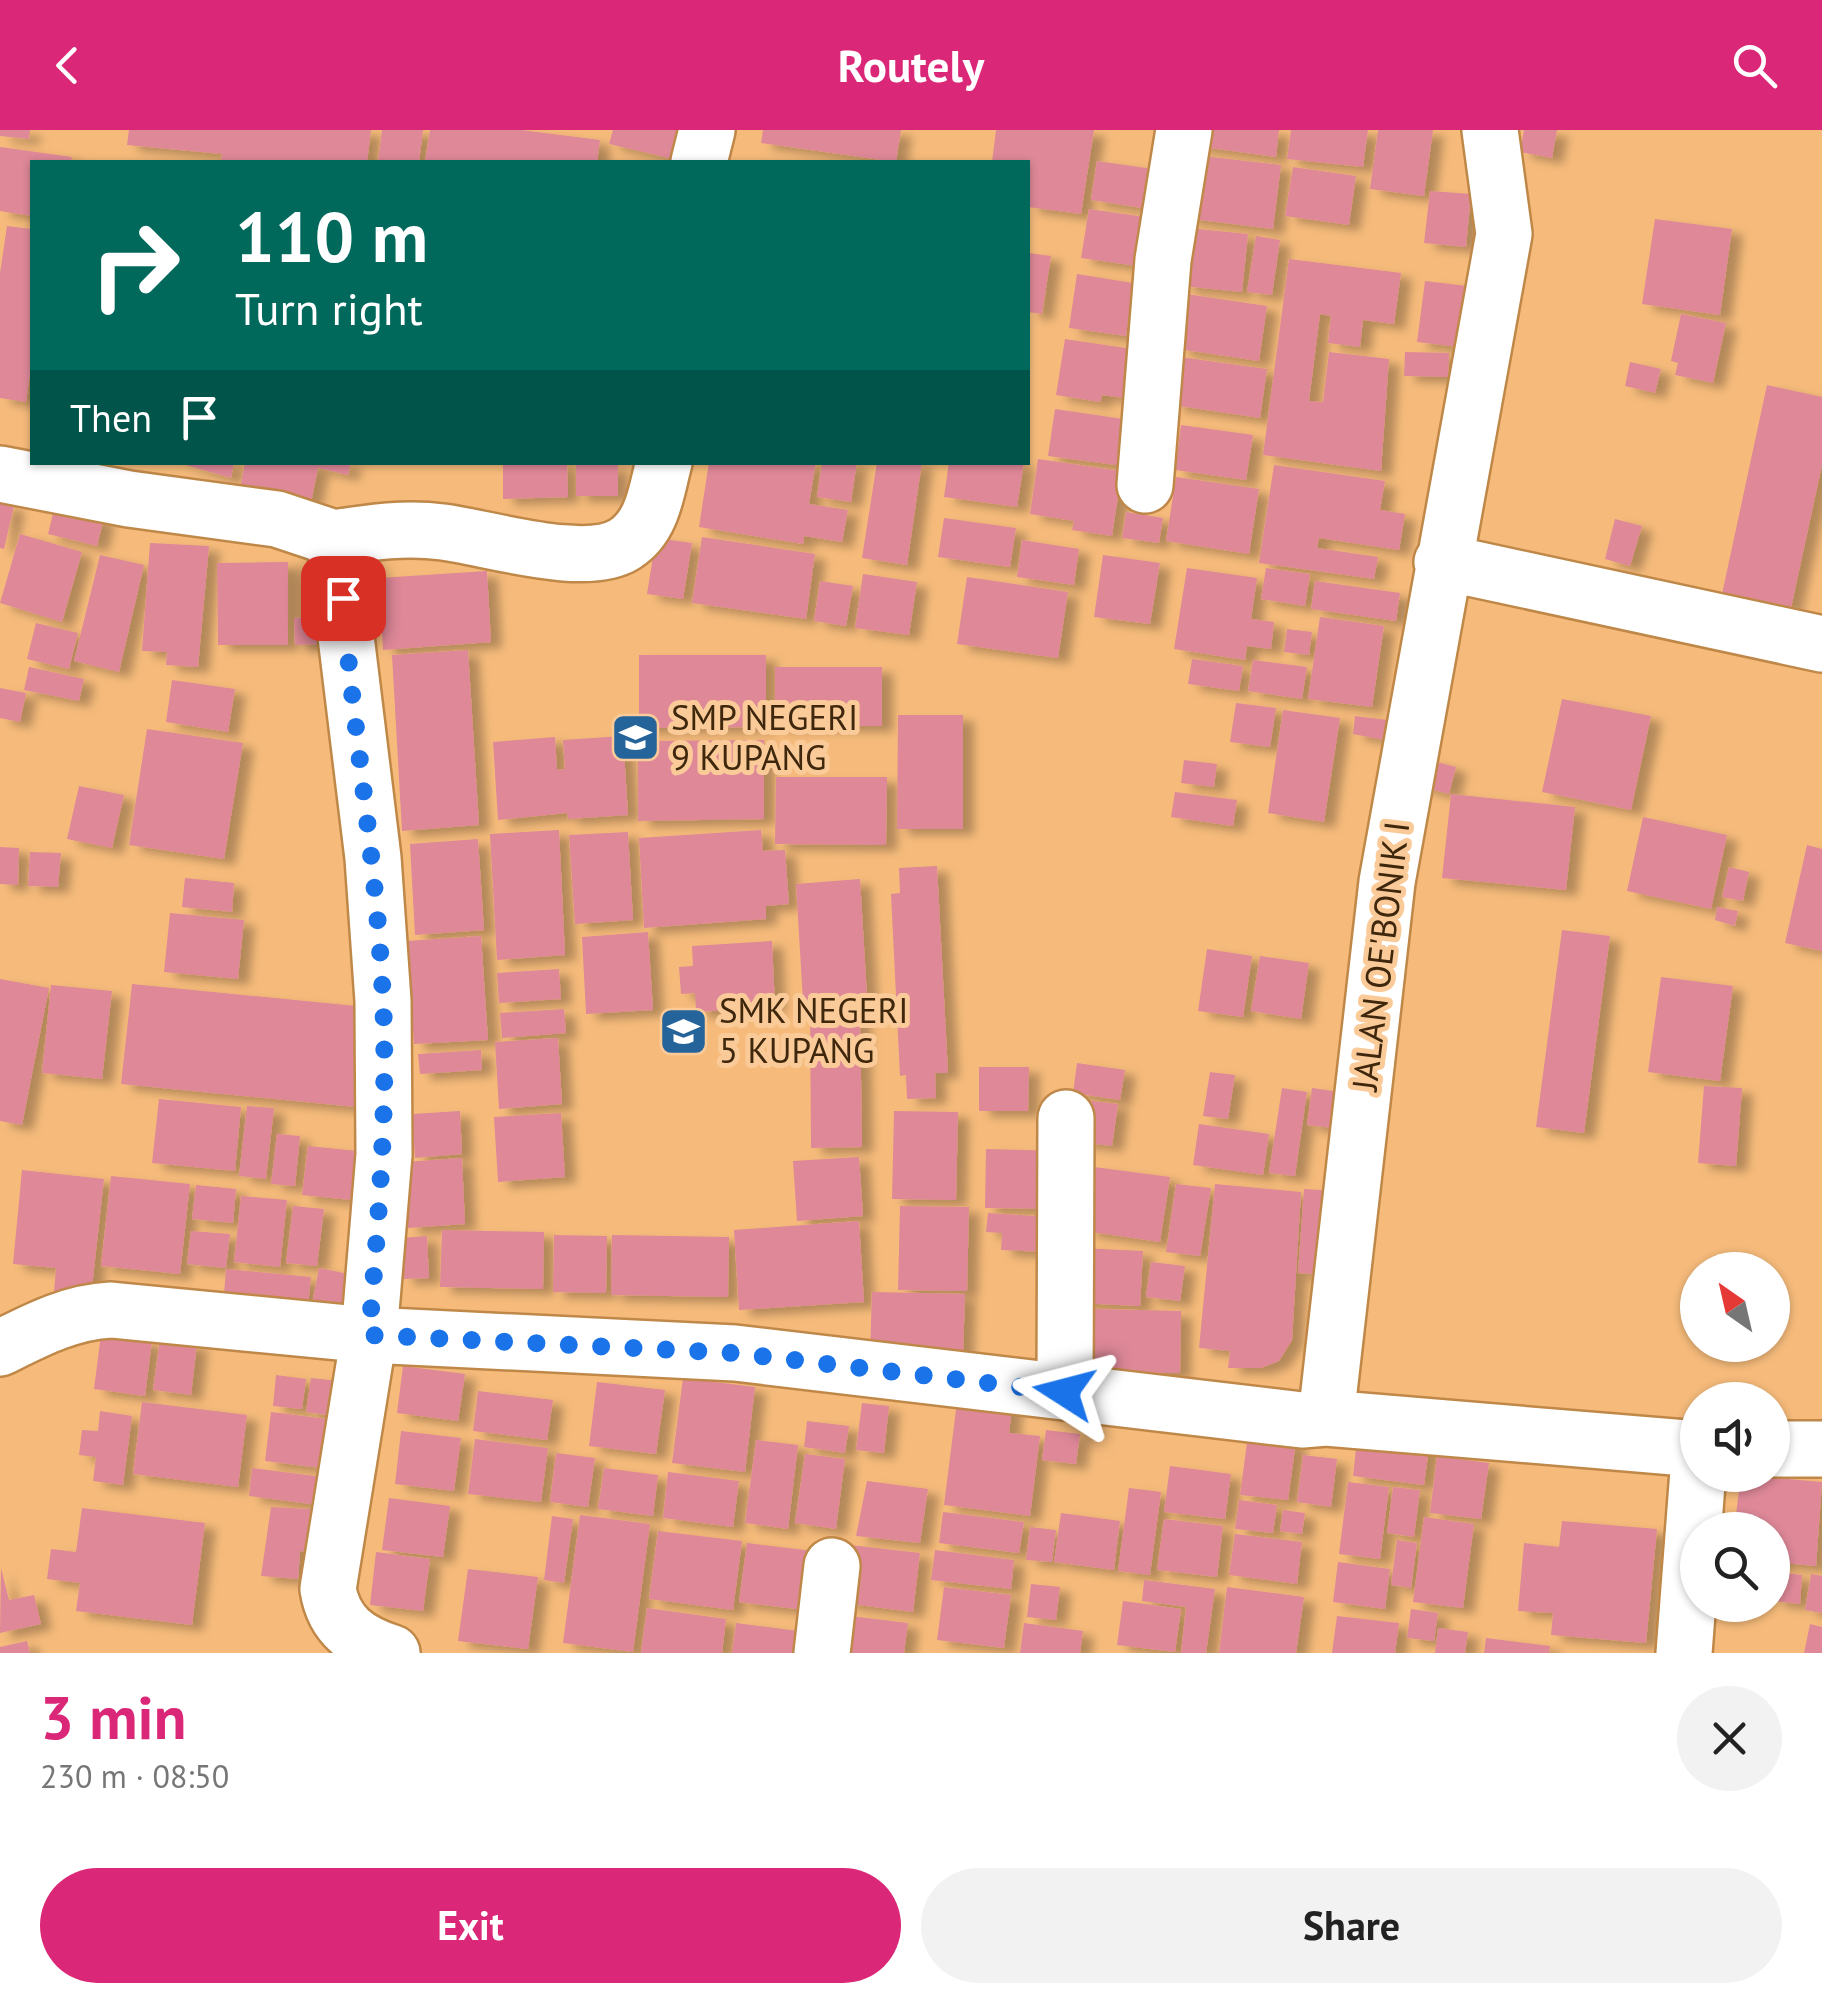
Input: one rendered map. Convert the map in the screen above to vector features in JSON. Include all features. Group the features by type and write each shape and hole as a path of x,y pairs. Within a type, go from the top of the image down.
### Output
{"street":[{"path":"700,160 708,130"},
{"path":"1145,486 1163,260 1184,130"},
{"name":"JALAN OE'BONIK I","path":"1326,1418 1387,882 1504,234 1490,130"},
{"path":"0,474 55,473 277,519 334,538 386,530 441,532 598,556 627,543 647,522 663,465"},
{"path":"334,538 373,858 383,1001 384,1155 369,1335 328,1589 341,1624 368,1645 392,1653"},
{"path":"1442,562 1822,644"},
{"path":"1064,1392 1066,1118"},
{"path":"0,1348 46,1325 90,1311 111,1310 369,1335 735,1353 1302,1420 1326,1418 1680,1448"},
{"path":"1790,1449 1822,1448"},
{"path":"1684,1653 1696,1492"},
{"path":"822,1653 832,1566"}],"building":[{"path":"0,130 30,130 29,139 0,136"},
{"path":"129,130 371,130 367,160 221,160 222,154 127,145"},
{"path":"382,130 423,130 419,160 378,160"},
{"path":"430,130 521,130 600,140 597,160 425,160"},
{"path":"613,130 681,130 673,159 609,144"},
{"path":"763,130 901,130 896,160 761,143"},
{"path":"996,130 1094,130 1081,214 1030,207 1030,160 992,160"},
{"path":"1197,130 1279,130 1276,157 1195,146"},
{"path":"1291,130 1368,130 1363,167 1287,159"},
{"path":"1378,130 1433,130 1424,196 1370,189"},
{"path":"1524,130 1557,130 1552,158 1520,152"},
{"path":"0,147 72,157 30,160 30,216 0,211"},
{"path":"1193,155 1281,165 1273,229 1184,218"},
{"path":"1097,161 1153,169 1148,209 1091,200"},
{"path":"1293,167 1356,176 1349,225 1285,216"},
{"path":"1430,191 1471,194 1466,247 1424,243"},
{"path":"1089,209 1145,217 1137,266 1081,258"},
{"path":"1655,219 1732,229 1720,315 1642,304"},
{"path":"7,226 30,229 30,373 26,402 0,398 0,273"},
{"path":"1188,228 1248,234 1242,292 1182,286"},
{"path":"1256,236 1280,240 1272,295 1247,292"},
{"path":"1030,253 1051,256 1042,314 1030,312"},
{"path":"1289,259 1401,273 1394,324 1363,320 1360,347 1328,343 1331,316 1320,314 1309,401 1323,402 1329,352 1389,359 1381,471 1263,455"},
{"path":"1077,274 1133,283 1126,336 1069,328"},
{"path":"1425,281 1467,286 1459,347 1417,342"},
{"path":"1186,294 1267,306 1259,361 1178,349"},
{"path":"1681,314 1726,323 1713,383 1675,375 1678,363 1671,361"},
{"path":"1065,339 1132,349 1125,398 1102,395 1100,402 1056,395"},
{"path":"1405,352 1449,353 1448,377 1404,376"},
{"path":"1180,357 1267,369 1260,418 1172,405"},
{"path":"1630,362 1661,369 1655,393 1625,386"},
{"path":"1767,385 1822,397 1822,465 1791,608 1722,594"},
{"path":"1055,409 1130,420 1124,466 1048,456"},
{"path":"1181,425 1253,435 1246,480 1175,470"},
{"path":"1038,459 1135,473 1131,497 1118,496 1112,536 1072,530 1074,521 1030,514"},
{"path":"186,465 233,465 231,478"},
{"path":"244,465 350,465 348,475 318,468 311,503 240,489"},
{"path":"503,465 567,465 568,497 503,499"},
{"path":"576,465 618,465 618,496 576,496"},
{"path":"709,465 816,465 809,504 848,510 842,542 804,536 803,544 699,527"},
{"path":"822,465 857,465 851,502 817,497"},
{"path":"877,465 922,465 907,565 862,558"},
{"path":"949,465 1024,465 1017,507 944,497"},
{"path":"1274,465 1385,481 1380,510 1405,514 1399,550 1319,538 1317,548 1378,557 1374,579 1259,563"},
{"path":"1176,477 1259,489 1249,554 1166,541"},
{"path":"0,503 14,506 4,549 0,548"},
{"path":"55,505 104,518 97,546 48,534"},
{"path":"1126,512 1163,518 1159,543 1122,538"},
{"path":"944,518 1016,528 1010,567 938,557"},
{"path":"1615,519 1642,526 1630,566 1605,559"},
{"path":"20,534 82,552 62,622 0,603"},
{"path":"702,537 815,554 806,619 692,603"},
{"path":"656,538 692,543 683,599 647,594"},
{"path":"1022,540 1079,549 1074,585 1017,577"},
{"path":"150,543 209,546 198,667 166,665 167,652 142,651"},
{"path":"100,555 144,565 119,672 74,661"},
{"path":"1103,555 1160,563 1150,624 1094,617"},
{"path":"288,562 288,645 218,645 217,563"},
{"path":"1187,568 1257,578 1251,619 1274,622 1271,649 1247,646 1245,660 1174,649"},
{"path":"1266,568 1310,574 1305,606 1261,599"},
{"path":"487,571 491,642 383,650 379,578"},
{"path":"325,573 326,595 303,596 302,574"},
{"path":"863,574 917,582 909,635 855,628"},
{"path":"967,577 1068,592 1058,658 957,644"},
{"path":"820,581 853,586 846,626 814,621"},
{"path":"1315,581 1400,593 1396,621 1311,609"},
{"path":"326,597 327,644 295,645 294,618 313,617 312,598"},
{"path":"1320,617 1384,626 1372,707 1308,699"},
{"path":"36,623 78,633 69,669 27,659"},
{"path":"1287,629 1312,632 1309,655 1284,652"},
{"path":"468,650 479,825 402,831 392,655"},
{"path":"639,655 766,655 766,727 639,728"},
{"path":"1192,659 1243,666 1239,691 1188,684"},
{"path":"1253,660 1307,667 1302,699 1248,691"},
{"path":"29,667 84,679 79,701 24,690"},
{"path":"775,667 882,667 882,726 775,726"},
{"path":"172,680 235,689 228,732 166,722"},
{"path":"0,688 26,693 20,722 0,718"},
{"path":"1562,699 1651,716 1631,810 1542,792"},
{"path":"1236,703 1276,708 1270,747 1230,742"},
{"path":"1283,710 1340,718 1324,822 1268,813"},
{"path":"898,715 963,715 963,829 897,829"},
{"path":"1355,716 1387,720 1384,740 1353,734"},
{"path":"147,729 243,743 224,859 129,845"},
{"path":"623,736 628,815 568,819 567,813 498,820 493,742 555,737 557,770 565,769 563,740"},
{"path":"764,740 764,819 638,821 638,741"},
{"path":"1425,759 1456,767 1449,794 1418,786"},
{"path":"1184,760 1217,764 1214,787 1181,783"},
{"path":"776,777 887,777 886,845 775,844"},
{"path":"79,786 124,795 112,848 67,839"},
{"path":"1175,792 1237,800 1233,826 1171,817"},
{"path":"1451,794 1575,807 1566,890 1442,878"},
{"path":"1643,817 1727,835 1711,909 1627,891"},
{"path":"559,830 565,955 497,960 490,834"},
{"path":"761,830 763,851 785,850 789,904 766,906 766,919 644,928 639,838"},
{"path":"628,832 633,920 575,924 569,835"},
{"path":"478,839 484,930 415,935 410,844"},
{"path":"1807,845 1822,849 1822,951 1785,943"},
{"path":"0,847 19,848 18,885 0,884"},
{"path":"30,852 61,853 58,887 28,886"},
{"path":"937,866 948,1073 935,1073 936,1098 907,1099 906,1075 900,1076 891,894 900,893 899,868"},
{"path":"1729,867 1749,872 1743,901 1722,897"},
{"path":"185,878 234,883 232,912 182,907"},
{"path":"860,879 867,997 803,1001 796,884"},
{"path":"1717,907 1738,911 1735,926 1715,920"},
{"path":"170,913 244,920 238,979 164,972"},
{"path":"1562,930 1610,936 1584,1133 1536,1127"},
{"path":"648,932 653,1010 586,1014 582,937"},
{"path":"481,936 488,1040 414,1044 407,941"},
{"path":"772,941 775,1007 696,1012 695,993 681,994 679,967 693,966 692,946"},
{"path":"1207,949 1252,956 1243,1017 1198,1011"},
{"path":"1260,956 1309,963 1301,1019 1251,1011"},
{"path":"559,969 561,999 499,1003 497,973"},
{"path":"1661,977 1733,986 1720,1081 1648,1072"},
{"path":"0,979 49,988 22,1125 0,1121"},
{"path":"132,984 366,1007 356,1107 121,1084"},
{"path":"51,985 112,991 102,1079 42,1073"},
{"path":"564,1009 566,1033 502,1038 500,1013"},
{"path":"810,1011 860,1011 862,1147 811,1148"},
{"path":"558,1038 562,1104 499,1109 495,1042"},
{"path":"481,1050 482,1070 420,1074 418,1054"},
{"path":"1077,1063 1125,1070 1120,1100 1073,1093"},
{"path":"979,1067 1029,1067 1028,1111 979,1111"},
{"path":"1210,1072 1235,1075 1228,1119 1203,1116"},
{"path":"1704,1086 1742,1088 1736,1166 1698,1163"},
{"path":"1282,1088 1307,1092 1295,1176 1269,1173"},
{"path":"1312,1088 1347,1093 1342,1129 1307,1125"},
{"path":"159,1099 241,1107 235,1171 152,1163"},
{"path":"1084,1100 1118,1104 1112,1146 1078,1142"},
{"path":"247,1106 274,1108 266,1179 239,1176"},
{"path":"460,1111 462,1154 415,1158 412,1114"},
{"path":"894,1111 958,1112 956,1200 892,1199"},
{"path":"561,1113 565,1177 498,1182 494,1117"},
{"path":"1199,1124 1269,1134 1263,1175 1193,1165"},
{"path":"277,1134 300,1136 295,1186 271,1184"},
{"path":"308,1146 357,1151 352,1200 302,1195"},
{"path":"986,1149 1059,1151 1058,1209 985,1208"},
{"path":"859,1157 863,1216 797,1221 793,1161"},
{"path":"462,1158 465,1224 408,1228 404,1162"},
{"path":"1094,1167 1170,1177 1160,1242 1085,1231"},
{"path":"22,1170 104,1179 91,1296 54,1292 56,1268 13,1264"},
{"path":"111,1176 190,1184 180,1274 101,1266"},
{"path":"1176,1184 1211,1188 1200,1256 1166,1252"},
{"path":"1215,1184 1301,1192 1292,1340 1279,1361 1261,1368 1228,1368 1230,1351 1199,1348"},
{"path":"196,1185 236,1189 233,1223 192,1219"},
{"path":"1304,1189 1338,1191 1332,1275 1298,1273"},
{"path":"241,1196 287,1200 280,1267 234,1262"},
{"path":"293,1206 324,1209 317,1266 286,1263"},
{"path":"900,1206 969,1207 967,1291 898,1290"},
{"path":"988,1213 1049,1217 1046,1252 1001,1250 1002,1233 986,1232"},
{"path":"859,1221 864,1302 739,1310 734,1230"},
{"path":"442,1230 544,1232 543,1289 440,1287"},
{"path":"191,1231 230,1234 226,1268 187,1264"},
{"path":"554,1235 607,1236 606,1293 553,1292"},
{"path":"612,1235 729,1237 728,1297 611,1295"},
{"path":"427,1236 429,1278 403,1279 400,1238"},
{"path":"1080,1248 1143,1251 1140,1306 1078,1303"},
{"path":"1151,1262 1185,1266 1180,1301 1146,1297"},
{"path":"319,1268 354,1275 345,1321 310,1314"},
{"path":"226,1269 311,1277 307,1314 223,1306"},
{"path":"872,1292 965,1294 963,1354 870,1354"},
{"path":"1095,1309 1181,1311 1180,1373 1094,1372"},
{"path":"101,1334 152,1341 145,1396 94,1389"},
{"path":"160,1339 197,1344 191,1395 153,1390"},
{"path":"403,1366 465,1374 458,1421 397,1413"},
{"path":"276,1375 306,1379 302,1409 273,1406"},
{"path":"311,1378 338,1381 334,1416 306,1412"},
{"path":"683,1378 755,1387 745,1472 672,1463"},
{"path":"597,1382 665,1390 656,1454 589,1446"},
{"path":"478,1391 553,1400 547,1440 473,1431"},
{"path":"958,1394 1013,1400 1009,1433 1040,1436 1030,1516 944,1505"},
{"path":"142,1402 247,1415 238,1487 133,1474"},
{"path":"862,1403 889,1406 884,1453 856,1450"},
{"path":"100,1411 132,1416 123,1485 93,1481 96,1457 79,1455 82,1430 98,1431"},
{"path":"271,1412 327,1419 321,1468 265,1461"},
{"path":"807,1421 849,1426 845,1453 804,1447"},
{"path":"1046,1430 1080,1434 1076,1464 1042,1460"},
{"path":"401,1431 461,1438 454,1491 395,1484"},
{"path":"1358,1431 1430,1440 1424,1485 1353,1476"},
{"path":"1248,1435 1296,1441 1288,1500 1240,1495"},
{"path":"475,1439 548,1448 541,1502 468,1494"},
{"path":"756,1440 798,1445 788,1529 745,1523"},
{"path":"556,1453 595,1458 588,1507 550,1502"},
{"path":"805,1454 845,1459 836,1529 795,1523"},
{"path":"1303,1455 1337,1459 1331,1507 1297,1502"},
{"path":"1437,1456 1489,1463 1481,1519 1430,1513"},
{"path":"1170,1466 1231,1474 1225,1519 1164,1512"},
{"path":"252,1468 322,1477 318,1505 249,1496"},
{"path":"604,1468 658,1475 653,1516 598,1509"},
{"path":"668,1472 739,1481 733,1527 663,1518"},
{"path":"1790,1479 1822,1482 1816,1566 1790,1564 1790,1512 1736,1512 1739,1492 1790,1492"},
{"path":"867,1481 928,1489 920,1543 856,1536"},
{"path":"1348,1482 1389,1487 1380,1559 1339,1554"},
{"path":"1393,1487 1420,1490 1414,1537 1387,1533"},
{"path":"1129,1488 1161,1492 1150,1575 1118,1571"},
{"path":"389,1498 450,1506 443,1557 382,1550"},
{"path":"1239,1500 1277,1505 1273,1533 1235,1529"},
{"path":"271,1507 326,1510 323,1553 300,1551 298,1579 261,1576"},
{"path":"82,1508 205,1523 192,1625 76,1611 80,1583 47,1579 51,1549 76,1552"},
{"path":"1283,1510 1305,1513 1302,1534 1280,1531"},
{"path":"943,1512 1024,1522 1019,1553 939,1543"},
{"path":"1061,1513 1120,1521 1114,1570 1054,1562"},
{"path":"580,1515 650,1524 633,1652 563,1643"},
{"path":"552,1516 573,1519 564,1583 544,1580"},
{"path":"1424,1517 1474,1524 1463,1608 1413,1602"},
{"path":"1164,1519 1223,1526 1217,1577 1157,1570"},
{"path":"1562,1521 1657,1529 1646,1643 1551,1635 1553,1613 1518,1611 1524,1543 1559,1547"},
{"path":"1030,1527 1056,1530 1052,1562 1026,1560"},
{"path":"658,1531 742,1541 733,1610 649,1599"},
{"path":"1235,1534 1302,1542 1297,1584 1229,1575"},
{"path":"1397,1540 1417,1543 1411,1588 1391,1585"},
{"path":"747,1543 821,1552 813,1611 739,1602"},
{"path":"850,1545 920,1553 913,1612 843,1603"},
{"path":"935,1550 1014,1560 1011,1589 931,1580"},
{"path":"376,1552 430,1559 423,1611 370,1605"},
{"path":"1338,1562 1390,1569 1385,1609 1333,1602"},
{"path":"1,1568 9,1600 34,1595 41,1624 0,1633"},
{"path":"468,1569 538,1577 528,1649 458,1641"},
{"path":"1790,1574 1802,1575 1800,1604 1790,1603"},
{"path":"1811,1574 1822,1576 1822,1613 1805,1610"},
{"path":"1144,1580 1215,1589 1206,1653 1181,1653 1186,1607 1142,1601"},
{"path":"1031,1584 1060,1587 1056,1620 1027,1617"},
{"path":"944,1587 1011,1595 1004,1648 937,1640"},
{"path":"1227,1587 1304,1597 1296,1653 1219,1653"},
{"path":"1123,1601 1181,1609 1175,1652 1117,1645"},
{"path":"647,1608 726,1619 722,1653 641,1653"},
{"path":"1411,1609 1438,1613 1434,1641 1407,1638"},
{"path":"850,1616 908,1623 904,1653 845,1653"},
{"path":"1337,1616 1399,1623 1395,1653 1332,1653"},
{"path":"736,1623 806,1632 803,1653 732,1653"},
{"path":"1024,1623 1083,1631 1080,1653 1020,1653"},
{"path":"1810,1624 1822,1627 1822,1653 1804,1653"},
{"path":"1438,1628 1468,1632 1465,1653 1435,1653"},
{"path":"1486,1638 1550,1646 1549,1653 1484,1653"},
{"path":"27,1641 30,1653 0,1653 0,1647"}],"place":[{"name":"SMP NEGERI 9 KUPANG","path":"636,738"},
{"name":"SMK NEGERI 5 KUPANG","path":"684,1031"}],"route":[{"path":"343,598 351,697 373,858 383,1001 384,1155 369,1335 735,1353 990,1380 1064,1392"}]}
